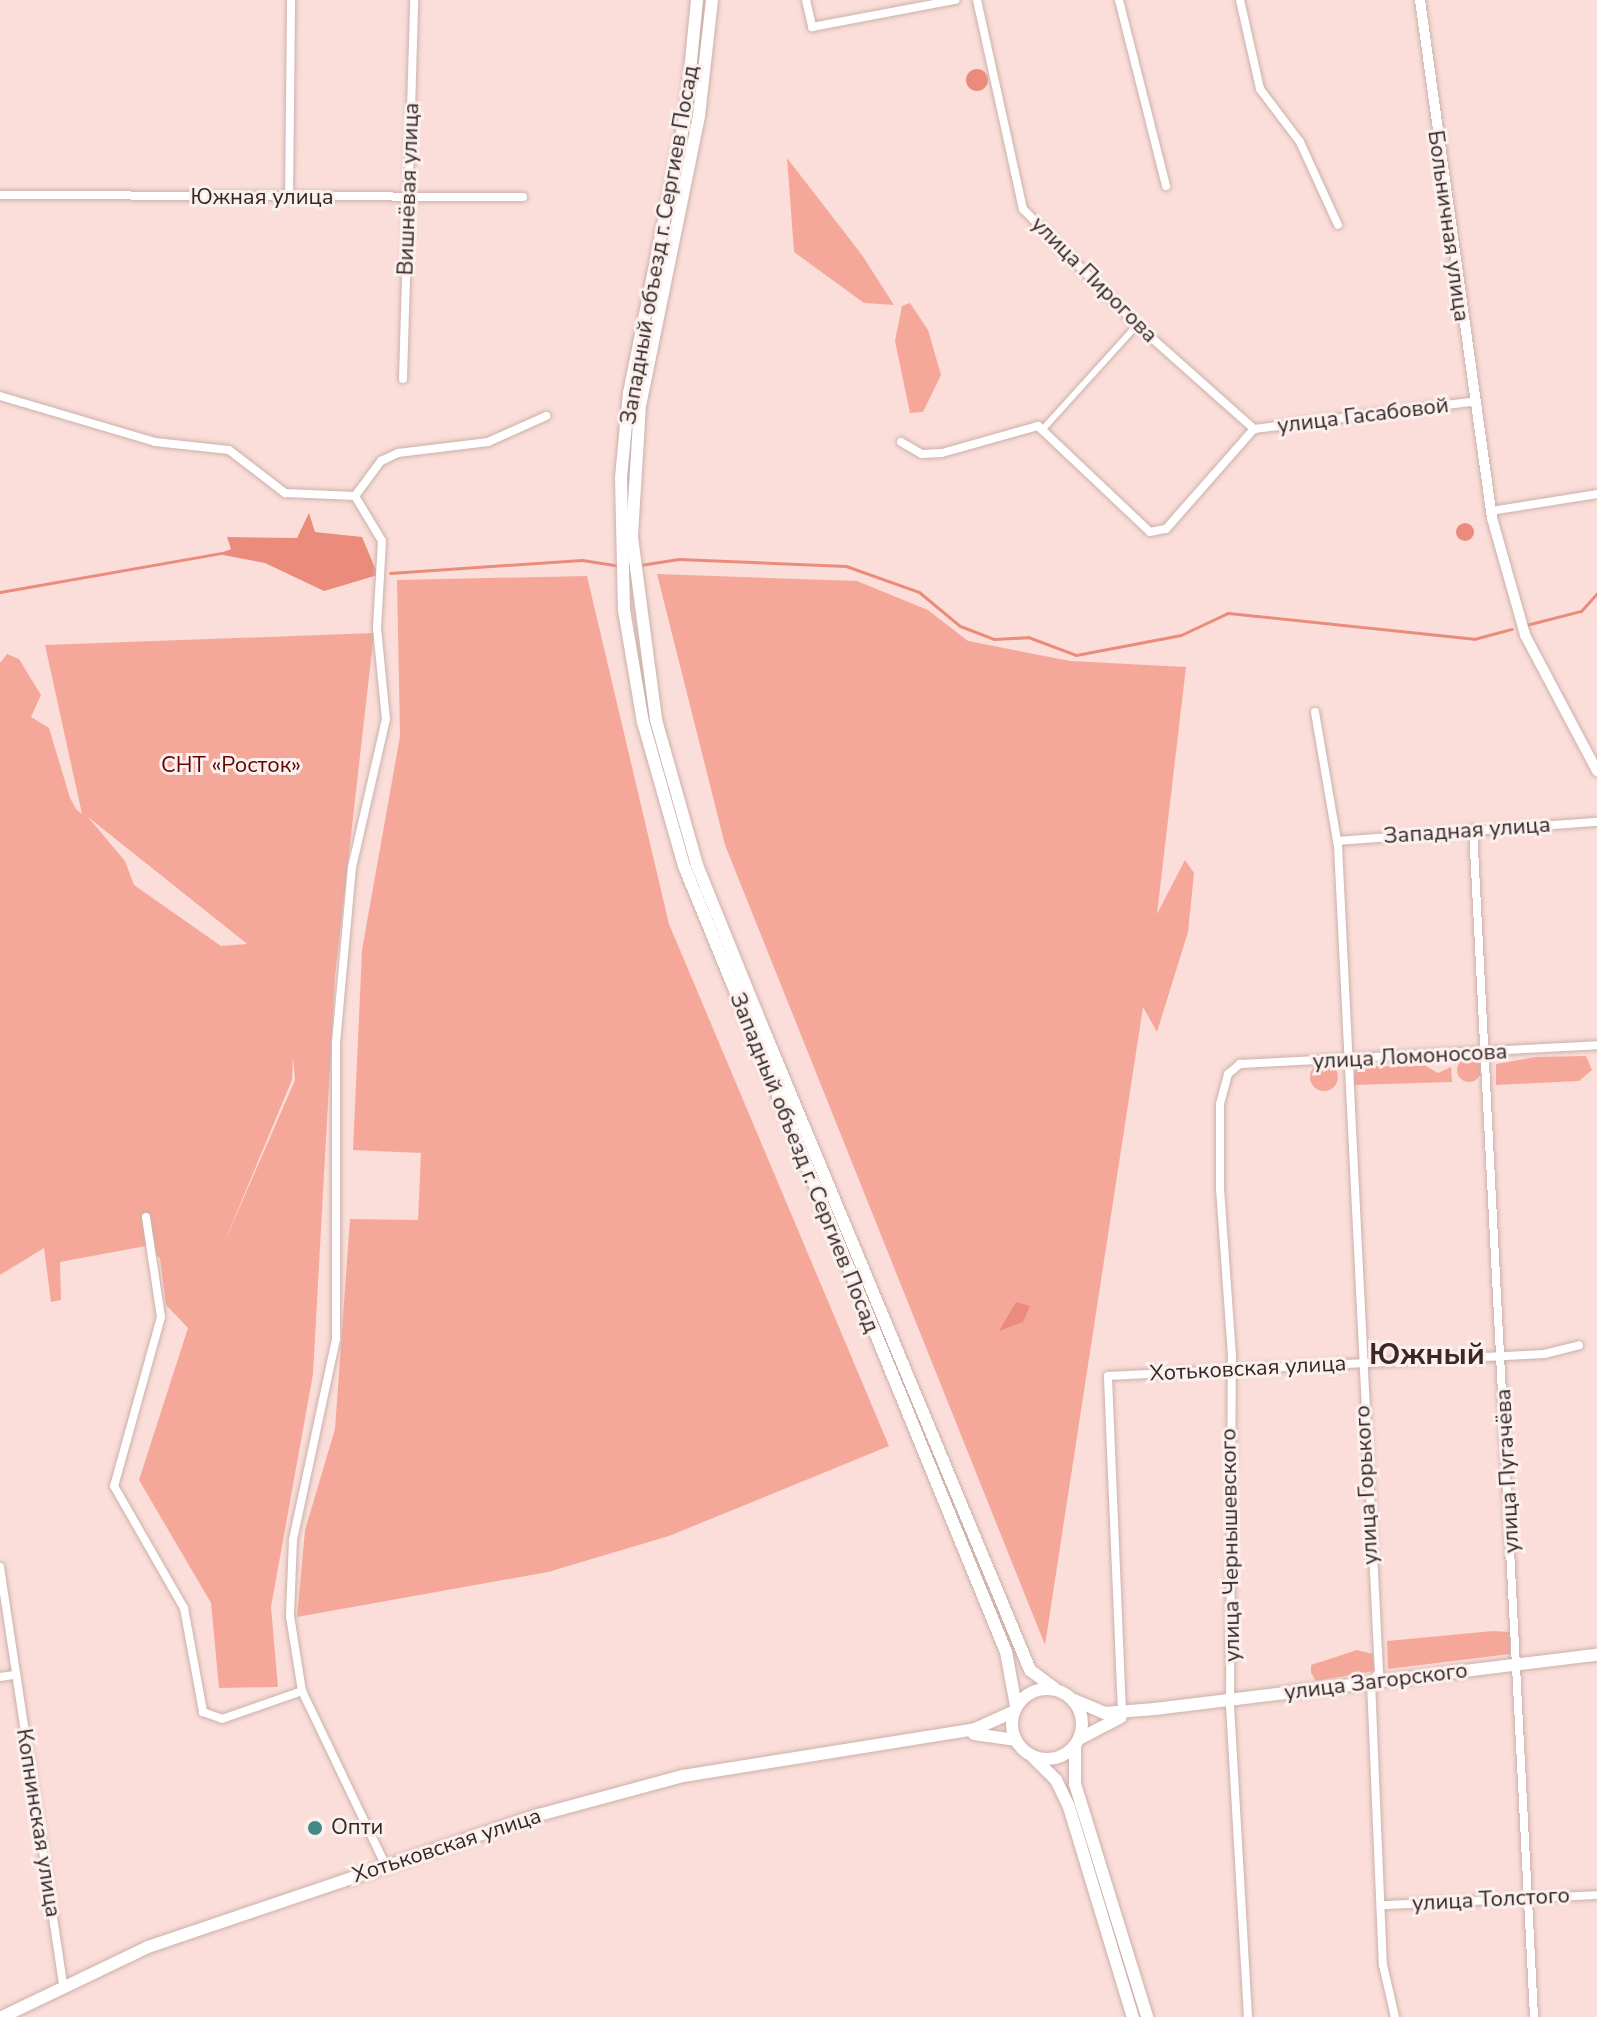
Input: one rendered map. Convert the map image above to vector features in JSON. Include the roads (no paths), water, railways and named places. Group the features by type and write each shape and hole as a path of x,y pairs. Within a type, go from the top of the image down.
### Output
{"main road":[{"name":"Западный объезд г. Сергиев Посад","path":"626,537 629,393 686,113 697,0"},
{"name":"Западный объезд г. Сергиев Посад","path":"626,537 641,394 699,116 712,0"},
{"path":"626,537 630,609"},
{"name":"Западный объезд г. Сергиев Посад","path":"630,609 656,720 697,865 1030,1670 1055,1689"},
{"name":"Западный объезд г. Сергиев Посад","path":"630,609 653,766 684,866 1006,1652 1015,1709"},
{"name":"улица Загорского","path":"1155,1709 1597,1655"},
{"path":"910,1738 981,1728 1015,1709 1030,1693 1055,1689 1097,1712 1155,1709"},
{"path":"1074,1700 1077,1742 1075,1784 1147,2017"},
{"path":"1015,1709 1015,1740"},
{"path":"1033,1757 1056,1758 1099,1723 1155,1709"},
{"path":"910,1738 1015,1740 1033,1757 1069,1807 1133,2017"},
{"name":"Хотьковская улица","path":"2,2017 63,1985 148,1947 386,1866 639,1787 910,1738"}],"street":[{"path":"289,199 291,0"},
{"name":"Вишнёвая улица","path":"403,379 414,0"},
{"path":"806,0 812,27 955,0"},
{"name":"улица Пирогова","path":"977,0 1023,209 1137,325 1254,429"},
{"path":"1119,0 1151,152 1166,186"},
{"path":"1240,0 1260,89 1300,142 1338,225"},
{"name":"Больничная улица","path":"1420,0 1472,402 1491,511 1525,635 1597,771"},
{"name":"Южная улица","path":"0,195 289,199 523,197"},
{"path":"1043,429 1137,325"},
{"path":"0,396 155,442 229,450 285,493 355,496"},
{"name":"улица Гасабовой","path":"1254,429 1472,402"},
{"path":"355,496 381,461 398,453 488,442 546,416"},
{"path":"901,442 922,454 942,453 1023,427 1043,429 1150,532 1166,529 1254,429"},
{"path":"1491,511 1597,494"},
{"path":"355,496 382,541 377,628 386,719 343,942 336,1339 293,1540 290,1616 302,1691 386,1866"},
{"name":"улица Горького","path":"1315,712 1337,841 1360,1363 1379,1673 1371,1682 1386,1905 1383,1965 1395,2017"},
{"name":"Западная улица","path":"1337,841 1597,822"},
{"name":"улица Пугачёва","path":"1473,829 1534,2017"},
{"name":"улица Ломоносова","path":"1228,1074 1240,1064 1486,1055 1597,1045"},
{"name":"улица Чернышевского","path":"1228,1074 1220,1104 1220,1188 1232,1369 1230,1700 1248,2017"},
{"path":"146,1217 161,1317 114,1486 184,1608 203,1712 232,1716 302,1691"},
{"name":"Хотьковская улица","path":"1122,1712 1108,1376 1502,1356 1579,1345"},
{"name":"Копнинская улица","path":"0,1567 63,1985"},
{"path":"0,1677 15,1675"},
{"name":"улица Толстого","path":"1386,1905 1597,1895"}],"waterway":[{"path":"0,592 221,553"},
{"path":"640,565 679,559 846,566 919,592 960,626 994,639 1028,637 1076,655 1181,635 1228,613 1474,639 1512,629"},
{"path":"390,573 582,560 621,566"},
{"path":"1526,625 1581,611 1597,593"}],"place":[{"name":"Опти","path":"315,1828"}],"district":[{"name":"Южный","path":"1427,1355"}],"park label":[{"name":"СНТ «Росток»","path":"231,766"}]}
